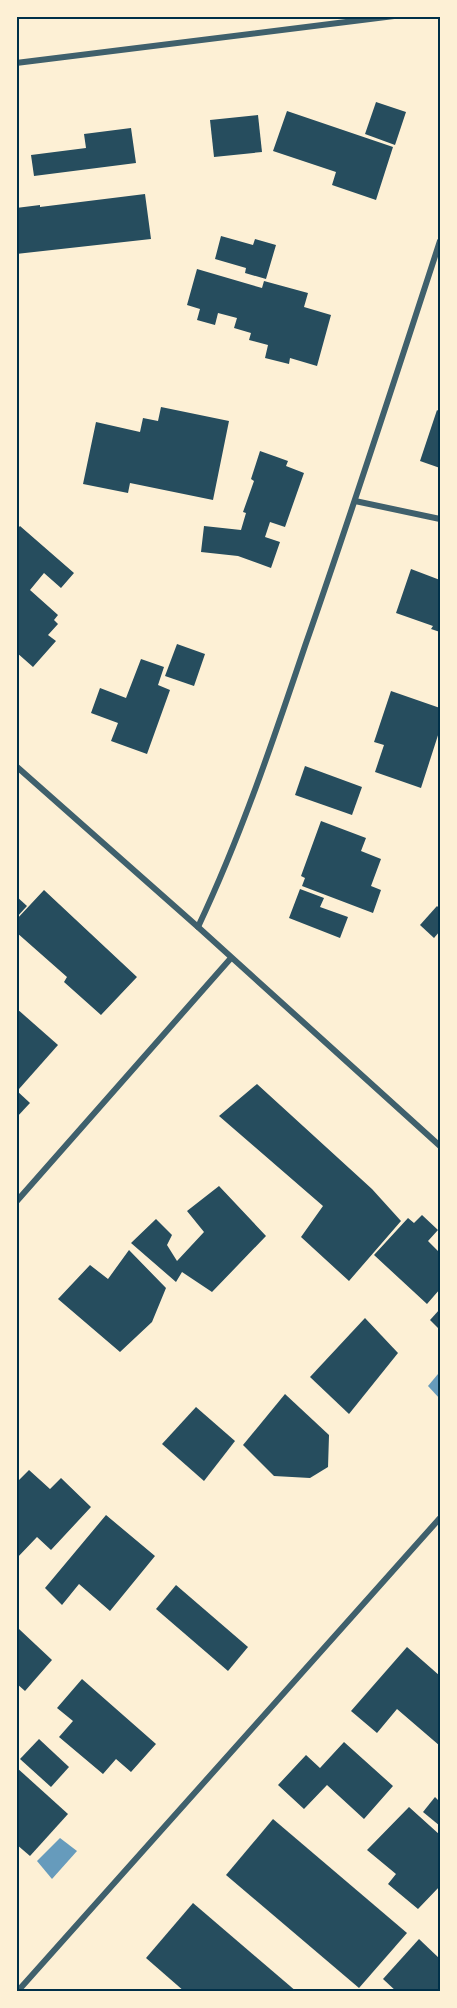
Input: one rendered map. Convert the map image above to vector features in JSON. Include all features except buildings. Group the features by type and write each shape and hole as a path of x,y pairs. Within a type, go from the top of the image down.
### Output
{"street":[{"path":"16,63 394,16"},
{"path":"198,927 224,872 260,777 441,241"},
{"path":"355,501 441,519"},
{"path":"16,766 441,1146"},
{"path":"16,1202 231,958"},
{"path":"17,1992 441,1518"}],"water":[{"path":"438,1374 440,1377 440,1399 428,1386"},
{"path":"60,1838 77,1851 52,1879 37,1861"}]}
